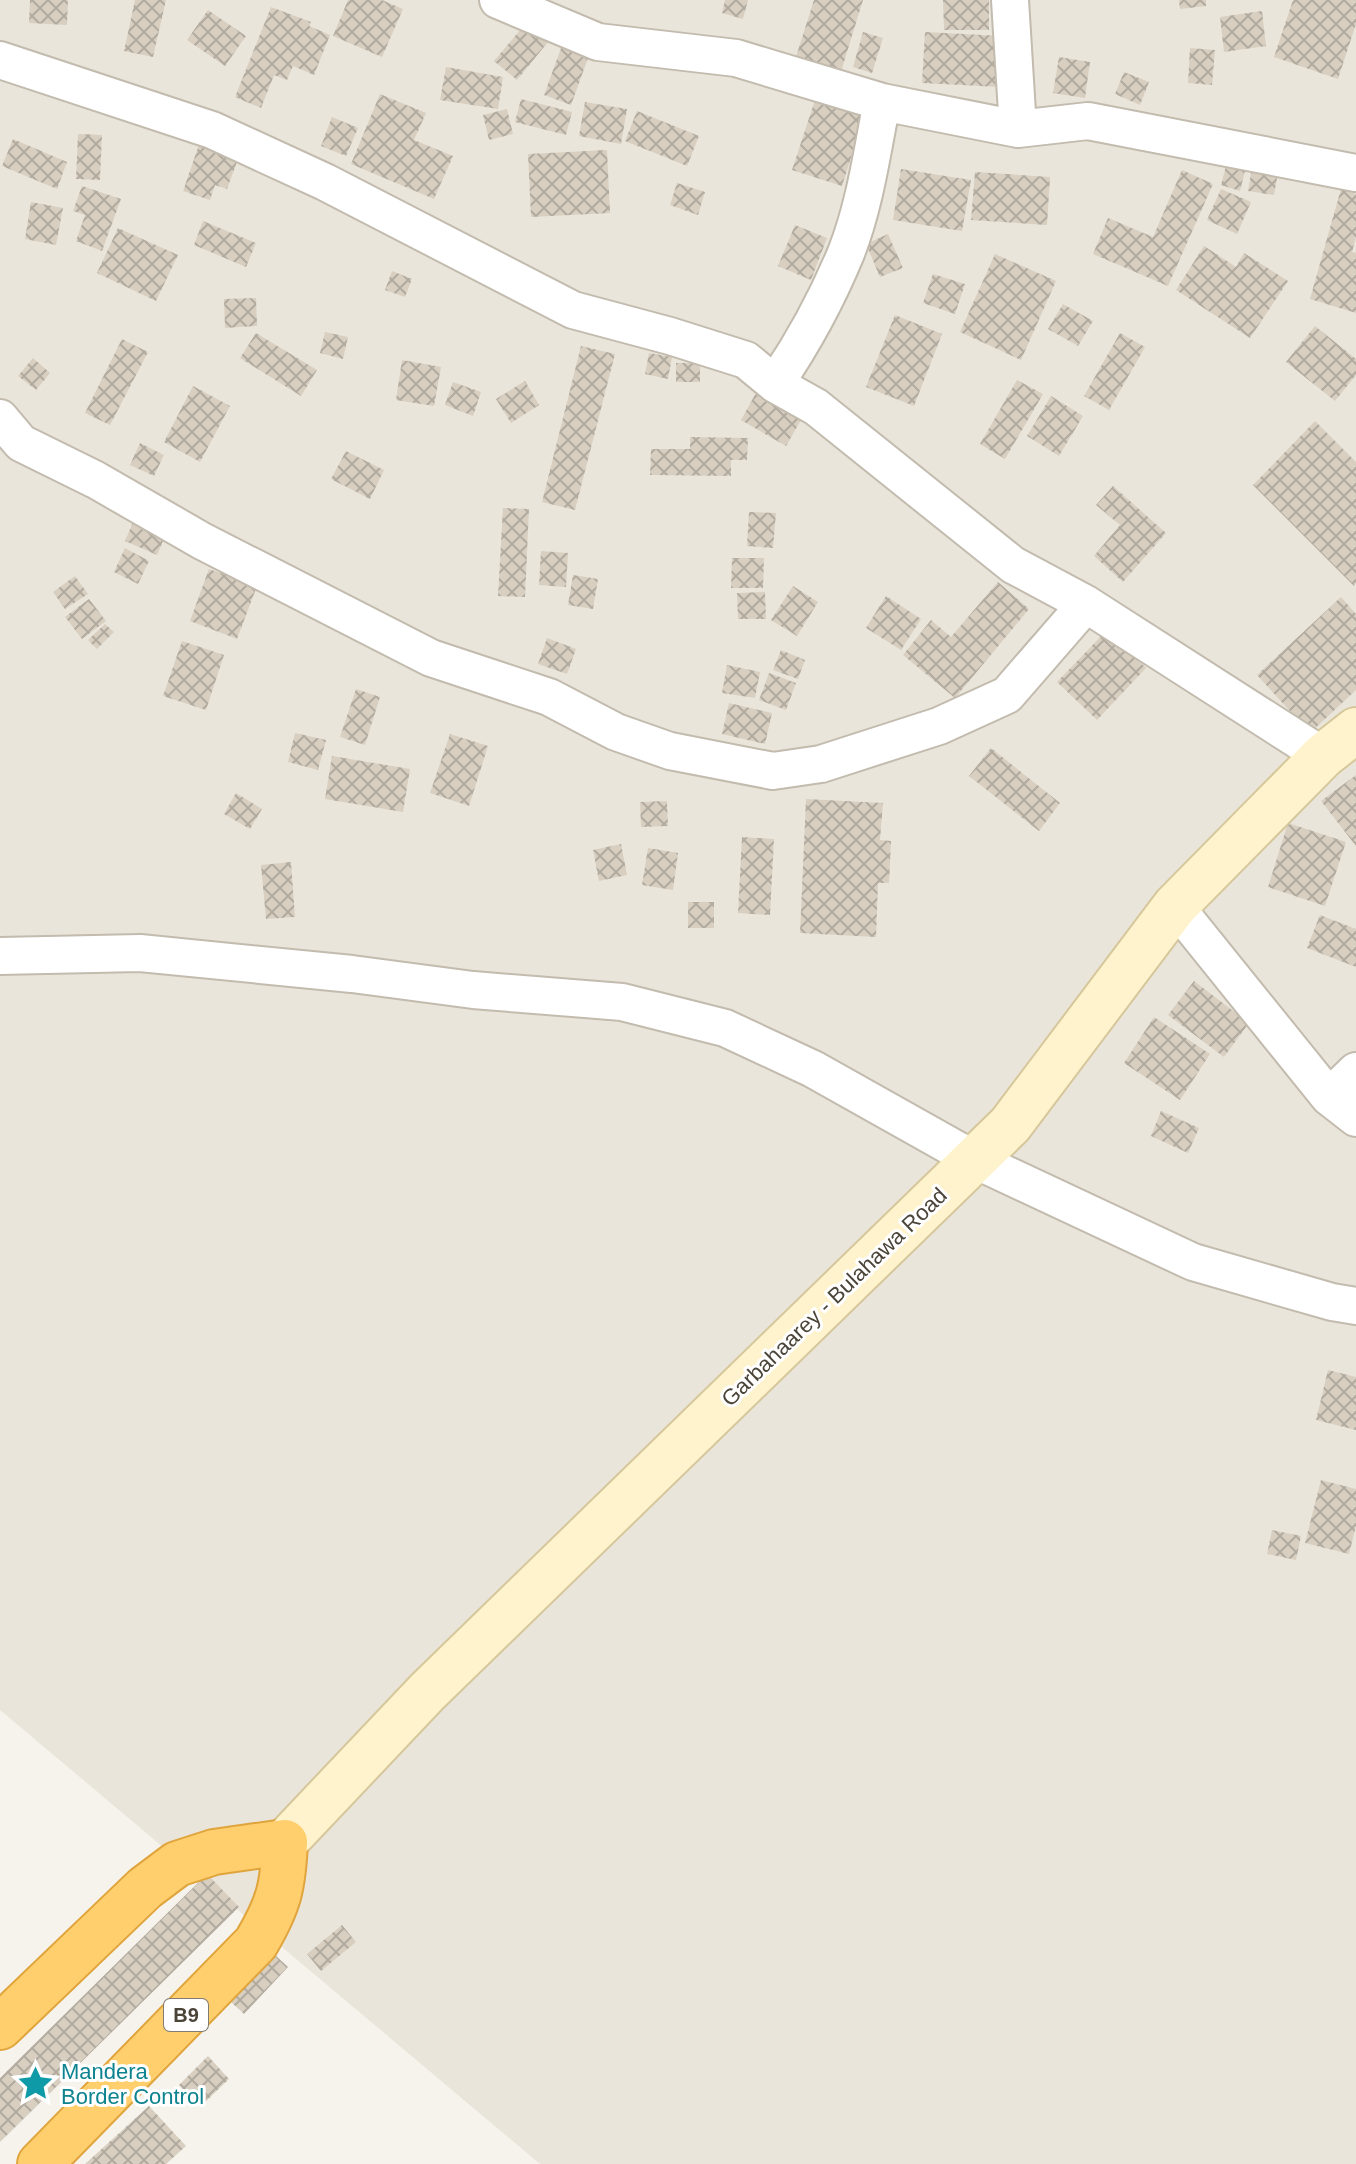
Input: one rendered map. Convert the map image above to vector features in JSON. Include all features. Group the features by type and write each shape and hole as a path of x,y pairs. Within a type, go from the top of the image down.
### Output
{"highway":[{"path":"0,2027 145,1888 177,1864 214,1852 285,1842"},
{"name":"B9","path":"40,2164 256,1943 274,1913 283,1885 285,1842"}],"main road":[{"name":"Garbahaarey - Bulahawa Road","path":"285,1842 427,1692 1010,1125 1175,906 1340,743"}],"street":[{"path":"498,0 598,42 736,58 882,102 1018,129 1088,121 1356,173"},
{"path":"1010,0 1018,129"},
{"path":"0,60 212,130 325,182 573,310 746,360 775,384 816,407 1013,565 1340,743"},
{"path":"775,384 802,344 846,252 865,189 882,102"},
{"path":"7,440 96,480 202,541 431,658 549,697 616,732 670,751 773,771 821,764 939,726 1007,695 1086,604"},
{"path":"1175,906 1342,1108 1356,1071"},
{"path":"0,956 140,953 352,974 473,990 622,1002 725,1028 813,1069 975,1160 1193,1262 1356,1306"}],"shaded area":[{"path":"0,0 1356,0 1356,2164 540,2164 0,1710"}],"building":[{"path":"30,0 68,0 67,25 29,23"},
{"path":"135,0 166,0 153,57 124,51"},
{"path":"348,0 382,0 403,9 382,57 333,36"},
{"path":"725,0 748,0 743,19 722,13"},
{"path":"814,0 863,0 840,75 795,60"},
{"path":"943,0 989,0 989,30 944,30"},
{"path":"1179,0 1206,0 1206,6 1180,9"},
{"path":"1293,0 1356,0 1356,24 1338,79 1274,57"},
{"path":"271,7 311,22 309,26 330,35 314,75 293,66 287,80 274,75 261,108 235,97"},
{"path":"208,10 246,36 225,66 187,40"},
{"path":"1262,11 1266,46 1224,52 1220,17"},
{"path":"526,23 548,42 517,80 494,61"},
{"path":"863,32 883,38 872,73 853,67"},
{"path":"925,32 1003,36 1000,87 922,83"},
{"path":"565,37 592,47 571,105 544,95"},
{"path":"1190,48 1215,50 1212,85 1188,83"},
{"path":"1059,57 1090,62 1085,98 1053,93"},
{"path":"446,67 503,77 498,109 440,100"},
{"path":"1124,72 1149,82 1140,105 1115,94"},
{"path":"380,94 426,113 414,140 453,156 434,199 351,164"},
{"path":"521,99 572,112 566,135 515,122"},
{"path":"815,100 864,116 842,186 792,170"},
{"path":"585,102 627,109 621,144 579,136"},
{"path":"507,109 513,134 489,140 483,115"},
{"path":"637,111 699,136 687,166 625,141"},
{"path":"332,117 358,128 346,156 321,146"},
{"path":"78,134 102,135 100,180 76,179"},
{"path":"202,136 241,151 227,189 215,185 210,200 183,191"},
{"path":"13,139 67,162 57,189 2,166"},
{"path":"607,150 610,213 531,217 528,154"},
{"path":"1228,158 1247,163 1240,191 1221,185"},
{"path":"1253,162 1279,167 1274,195 1248,191"},
{"path":"901,169 971,180 962,231 893,220"},
{"path":"1182,170 1213,184 1168,286 1093,254 1108,218 1153,237"},
{"path":"975,172 1050,177 1047,225 971,220"},
{"path":"677,183 705,192 698,215 670,205"},
{"path":"82,186 121,199 102,251 76,241 85,215 73,211"},
{"path":"1221,189 1251,202 1237,234 1207,220"},
{"path":"1341,189 1356,194 1356,237 1352,252 1356,253 1356,313 1310,299"},
{"path":"31,202 63,208 56,245 25,239"},
{"path":"203,221 256,243 246,267 194,245"},
{"path":"795,225 827,238 811,280 778,266"},
{"path":"118,228 178,255 156,301 97,273"},
{"path":"888,234 903,268 880,277 866,244"},
{"path":"1204,246 1236,267 1244,253 1288,281 1250,338 1176,290"},
{"path":"995,254 1056,281 1021,360 960,332"},
{"path":"392,271 412,279 405,297 385,290"},
{"path":"933,274 965,284 955,314 923,303"},
{"path":"256,298 257,326 225,328 224,299"},
{"path":"1063,304 1093,321 1078,346 1048,329"},
{"path":"895,315 942,334 914,406 866,387"},
{"path":"1315,326 1356,359 1356,375 1335,401 1286,362"},
{"path":"325,332 348,337 343,359 320,353"},
{"path":"256,333 317,370 301,396 240,358"},
{"path":"1120,333 1145,347 1109,410 1084,396"},
{"path":"122,339 148,352 110,425 85,413"},
{"path":"581,346 615,354 575,510 542,502"},
{"path":"649,353 672,357 668,379 645,374"},
{"path":"33,358 50,373 36,390 18,376"},
{"path":"402,360 441,367 434,406 396,400"},
{"path":"676,363 700,363 700,382 676,382"},
{"path":"1017,380 1043,394 1005,459 980,444"},
{"path":"525,381 539,405 511,423 496,399"},
{"path":"453,382 481,392 473,416 445,405"},
{"path":"193,386 230,406 200,462 164,442"},
{"path":"756,393 801,420 786,446 741,420"},
{"path":"1051,396 1083,416 1059,456 1027,436"},
{"path":"1315,421 1356,462 1354,586 1253,485"},
{"path":"690,437 748,438 747,460 731,460 731,476 650,475 651,449 690,449"},
{"path":"140,443 164,455 154,476 130,465"},
{"path":"346,451 384,470 370,499 331,479"},
{"path":"1113,486 1166,533 1123,582 1094,556 1120,525 1096,505"},
{"path":"503,508 529,509 525,597 498,596"},
{"path":"749,512 776,513 773,548 747,546"},
{"path":"134,520 166,534 157,555 125,541"},
{"path":"125,548 149,561 138,584 114,572"},
{"path":"541,551 568,553 566,587 539,585"},
{"path":"732,558 764,558 763,588 731,588"},
{"path":"209,569 257,586 237,639 190,621"},
{"path":"573,575 598,579 593,609 568,605"},
{"path":"75,576 88,594 65,609 53,592"},
{"path":"998,582 1029,609 955,698 903,655 931,620 951,637"},
{"path":"793,586 818,602 797,636 771,620"},
{"path":"765,592 766,619 738,619 737,593"},
{"path":"886,596 921,619 901,650 866,628"},
{"path":"1341,597 1356,614 1356,690 1310,733 1257,675"},
{"path":"89,599 106,621 82,639 65,617"},
{"path":"105,624 114,632 97,649 88,640"},
{"path":"1107,630 1146,668 1097,720 1057,682"},
{"path":"547,638 576,649 567,674 538,664"},
{"path":"182,641 224,655 206,710 163,696"},
{"path":"781,650 805,660 798,679 773,670"},
{"path":"727,665 760,672 755,698 722,693"},
{"path":"769,673 796,683 786,710 759,700"},
{"path":"356,689 380,697 365,745 340,737"},
{"path":"729,703 772,713 765,744 722,734"},
{"path":"295,733 326,740 318,770 288,762"},
{"path":"450,734 488,746 469,806 430,793"},
{"path":"991,748 1060,803 1039,831 969,776"},
{"path":"332,756 410,769 403,812 325,799"},
{"path":"1356,775 1356,846 1321,801"},
{"path":"236,793 262,809 250,829 224,814"},
{"path":"806,799 883,803 880,840 891,841 889,883 878,883 876,937 800,933"},
{"path":"667,801 668,826 641,827 640,802"},
{"path":"1288,823 1346,842 1325,906 1268,887"},
{"path":"742,837 774,839 770,915 738,913"},
{"path":"621,844 627,875 599,881 593,850"},
{"path":"648,848 678,853 673,890 642,885"},
{"path":"291,862 295,917 266,919 261,865"},
{"path":"688,902 714,902 714,928 688,928"},
{"path":"1320,915 1356,929 1356,967 1307,948"},
{"path":"1194,981 1249,1023 1224,1057 1168,1015"},
{"path":"1154,1017 1210,1054 1180,1100 1124,1063"},
{"path":"1161,1111 1199,1128 1188,1153 1151,1136"},
{"path":"1328,1370 1356,1377 1356,1430 1316,1420"},
{"path":"1321,1480 1356,1489 1356,1526 1349,1554 1305,1543"},
{"path":"1272,1530 1301,1536 1296,1560 1267,1554"},
{"path":"207,1874 239,1907 0,2142 0,2078"},
{"path":"342,1925 356,1942 321,1971 307,1954"},
{"path":"275,1955 288,1967 244,2014 231,2002"},
{"path":"208,2056 229,2079 200,2107 179,2085"},
{"path":"149,2106 186,2146 166,2164 85,2164"}],"place":[{"name":"Mandera Border Control","path":"35,2084"}]}
